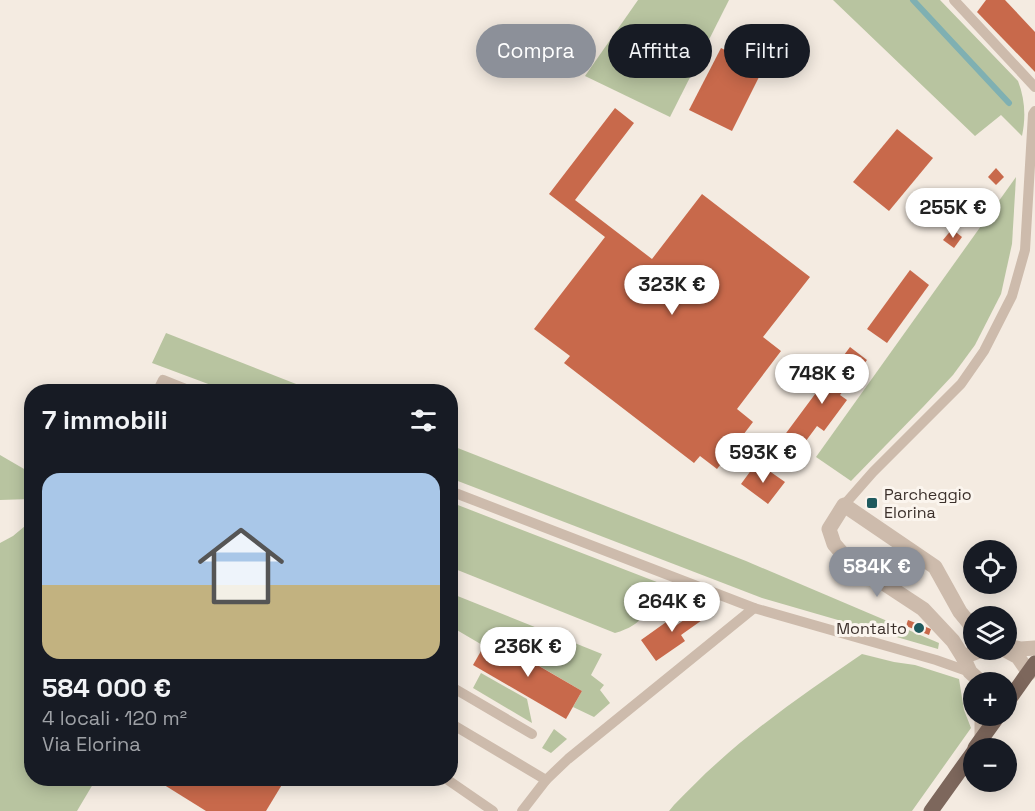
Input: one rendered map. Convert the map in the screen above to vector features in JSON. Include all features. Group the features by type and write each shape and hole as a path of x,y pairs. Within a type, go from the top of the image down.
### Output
{"main road":[{"path":"1017,688 1032,668"},
{"path":"931,811 963,766"}],"street":[{"path":"963,616 935,567 844,505 829,529 834,544 847,559 923,609 953,641 963,657"},
{"path":"1017,649 1035,648"},
{"path":"1017,656 1032,668"}],"lane":[{"path":"954,0 1035,87"},
{"path":"844,505 873,472 961,384 984,351 1012,296 1026,250 1033,114 1035,111"},
{"path":"160,384 162,380 173,384"},
{"path":"458,494 754,608 936,660 963,673"},
{"path":"522,811 546,780 568,759 754,608"},
{"path":"936,660 963,657"},
{"path":"458,691 532,734"},
{"path":"458,728 546,780"},
{"path":"457,786 493,811"}],"green space":[{"path":"638,0 729,0 712,34 712,24 621,24"},
{"path":"833,0 940,0 1018,81 1024,108 1022,136 1001,115 975,136"},
{"path":"608,43 608,78 690,78 670,117 589,78 596,78 596,60"},
{"path":"1016,177 1012,244 1001,294 975,345 953,375 851,481 816,457"},
{"path":"166,333 296,384 208,384 152,363"},
{"path":"458,448 746,561 939,643 938,649 762,598 458,481"},
{"path":"0,455 24,469 24,499 0,500"},
{"path":"458,505 662,584 639,621 615,633 458,570"},
{"path":"24,527 24,786 92,786 77,811 0,811 0,543"},
{"path":"458,596 602,654 591,675 604,685 600,690 610,703 594,717 573,707 582,691 490,637 484,646 458,631"},
{"path":"862,654 915,665 959,679 963,704 963,726 971,728 912,811 669,811 734,748 788,706"},
{"path":"481,673 527,699 532,723 473,688"},
{"path":"554,729 567,739 551,753 542,748"}],"building":[{"path":"986,0 1005,0 1035,32 1035,72 977,12"},
{"path":"721,48 724,50 724,78 758,78 732,131 689,110 706,78 712,78 712,65"},
{"path":"615,108 634,123 575,200 652,259 702,194 810,277 763,337 781,351 737,409 753,422 717,469 700,456 694,463 564,363 570,356 534,329 605,237 549,194"},
{"path":"897,129 933,158 889,211 853,182"},
{"path":"996,168 1004,177 996,185 988,177"},
{"path":"952,229 962,237 954,248 943,240"},
{"path":"910,270 929,285 887,343 867,329"},
{"path":"850,347 867,360 840,395 847,400 824,431 817,426 791,461 775,448"},
{"path":"765,468 785,482 768,504 741,484 752,469 760,474"},
{"path":"691,597 705,618 681,635 685,641 656,661 641,640 669,620 674,627 694,613 685,601"},
{"name":"Montalto","path":"908,620 931,629 929,635 906,626"},
{"path":"489,637 582,691 566,719 473,665"},
{"path":"166,786 281,786 266,811 206,811"}],"waterway":[{"path":"913,0 1009,103"}],"place":[{"name":"Parcheggio Elorina","path":"872,503"},
{"name":"Montalto","path":"919,628"}]}
